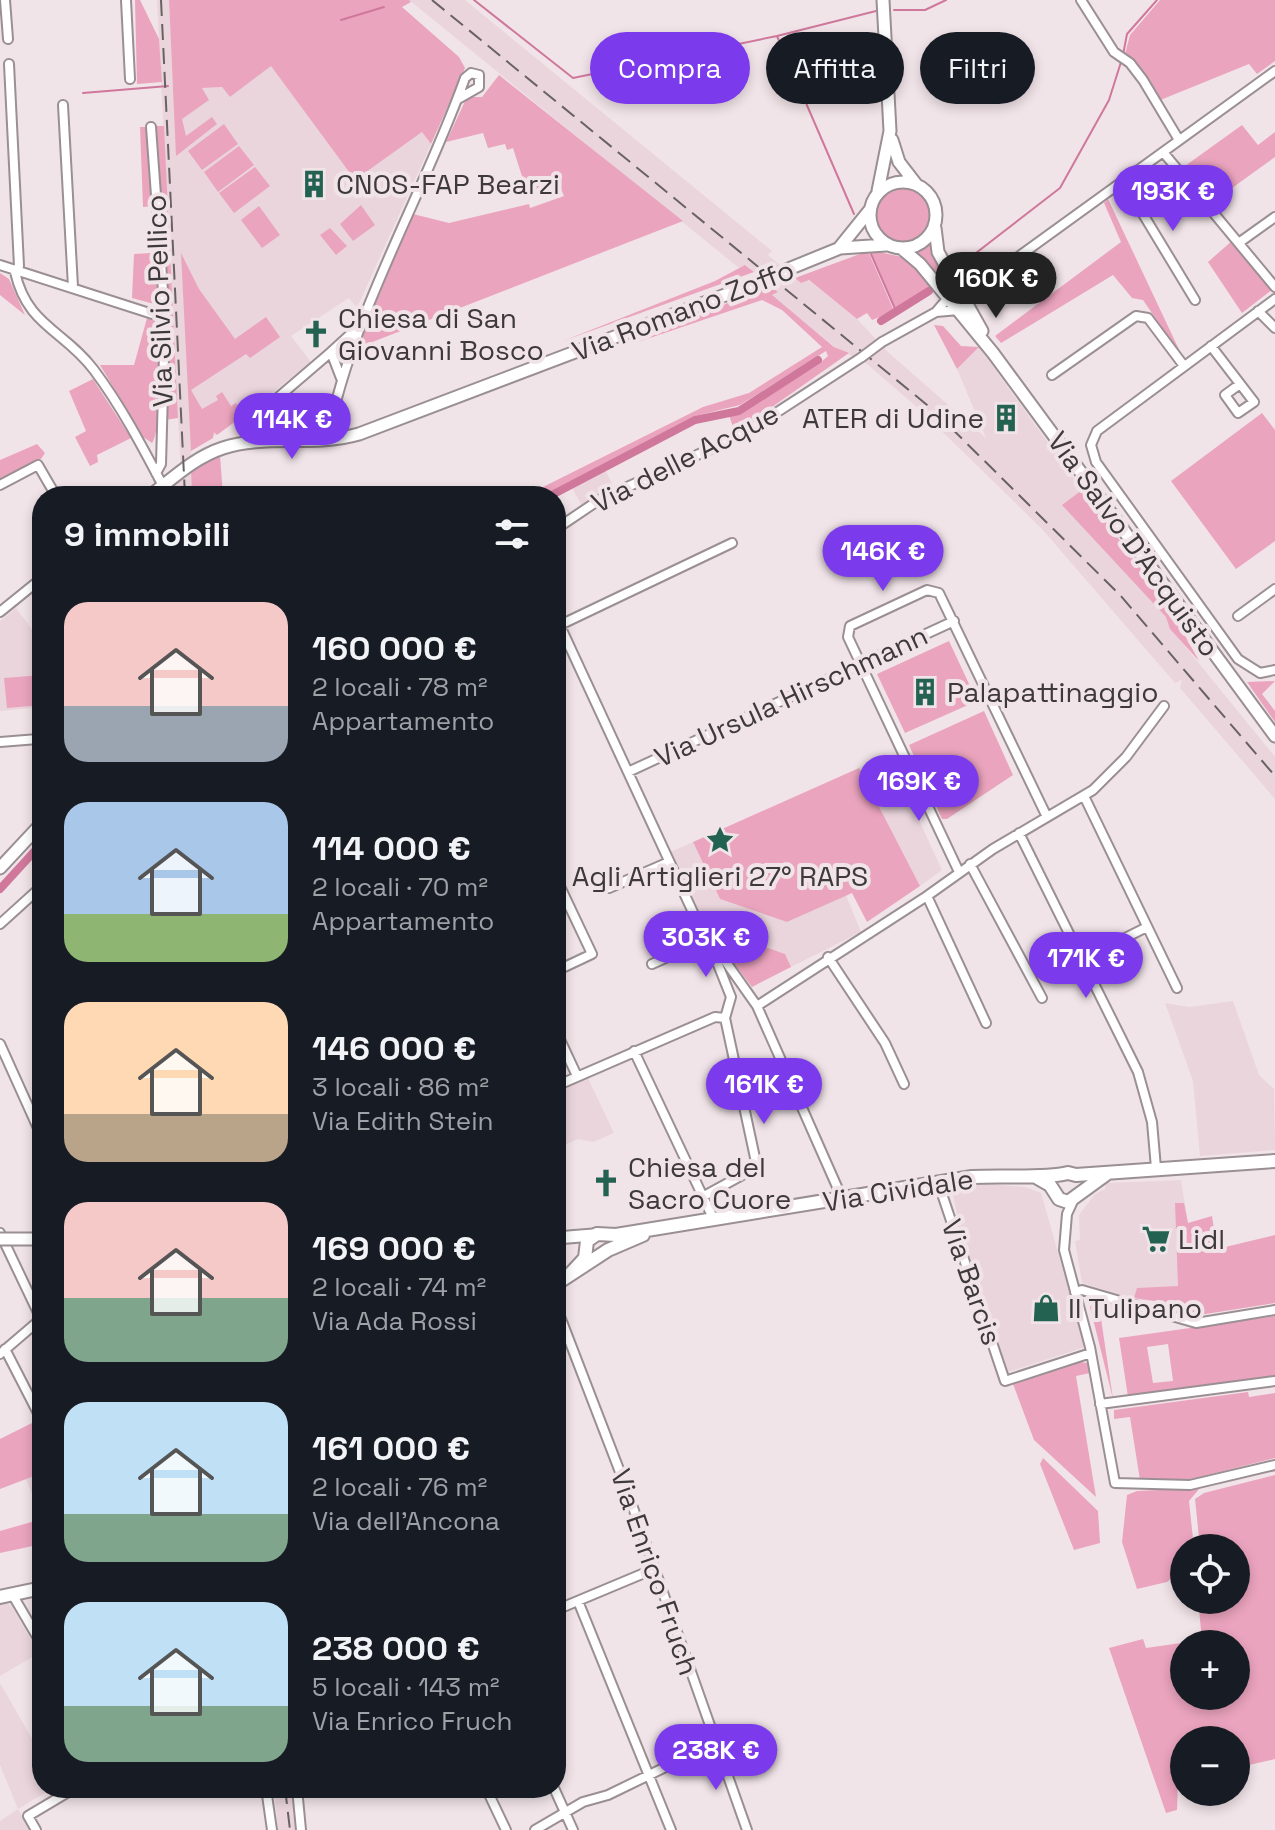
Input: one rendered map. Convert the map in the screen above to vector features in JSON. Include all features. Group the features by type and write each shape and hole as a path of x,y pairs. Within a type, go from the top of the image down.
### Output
{"main road":[{"path":"1057,1189 1068,1173 1076,1175 1275,1161"},
{"path":"1077,1197 1115,1170"},
{"name":"Via Cividale","path":"571,1273 587,1250 587,1241 598,1236 938,1182 1032,1175 1077,1197"},
{"path":"1076,1175 1081,1181 1077,1197"},
{"name":"Via Cividale","path":"566,1277 604,1254 669,1225"},
{"path":"598,1236 604,1254"},
{"path":"587,1250 604,1254"},
{"path":"6,1596 32,1590"}],"street":[{"path":"5,0 8,39"},
{"path":"126,0 130,79"},
{"path":"883,0 890,131 886,164 874,201 874,232 895,246 925,240 935,224 932,200 899,162 890,131"},
{"path":"1081,0 1122,58 1143,80 1179,140"},
{"path":"9,64 19,266 15,272"},
{"path":"963,307 978,286 1275,71"},
{"path":"0,98 11,98"},
{"path":"328,438 341,378 341,361 458,99"},
{"path":"63,105 73,287"},
{"name":"Via Silvio Pellico","path":"151,127 165,318 160,480"},
{"path":"1163,152 1275,287"},
{"path":"1123,181 1195,300"},
{"path":"840,248 874,201 897,183 920,187"},
{"path":"1240,242 1275,217"},
{"name":"Via Salvo D'Acquisto","path":"935,224 938,252 958,288 963,307 993,353 1275,736"},
{"name":"Via Salvo D'Acquisto","path":"895,246 947,296 963,307"},
{"name":"Via Romano Zoffo","path":"160,480 234,444 328,438 391,422 762,281 840,248 895,246"},
{"path":"0,265 165,318"},
{"path":"15,272 29,310 91,366 119,405 160,480"},
{"path":"947,296 958,288 978,286"},
{"name":"Via delle Acque","path":"936,312 947,296"},
{"path":"1275,299 1097,431 1091,445 1096,462 1238,659 1260,673 1275,670"},
{"name":"Via delle Acque","path":"566,522 599,500 745,433 882,342 936,312 963,307"},
{"path":"1258,311 1275,328"},
{"path":"1052,375 1136,316 1148,318 1184,366"},
{"path":"268,406 319,365 360,320"},
{"path":"1211,346 1240,384"},
{"path":"335,349 341,361"},
{"path":"335,349 341,361"},
{"path":"319,365 341,361"},
{"name":"Via Romano Zoffo","path":"160,480 215,444 241,438 328,438"},
{"path":"145,453 161,446"},
{"path":"0,485 38,465 50,486"},
{"path":"154,486 160,480"},
{"path":"156,486 160,480"},
{"path":"566,617 732,543"},
{"path":"0,612 32,586"},
{"path":"1238,616 1275,589"},
{"path":"959,872 847,634 852,625 929,590 942,596 1047,817"},
{"name":"Via Ursula Hirschmann","path":"628,772 954,621"},
{"path":"566,638 669,862 724,968 731,997 725,1018 757,1167 704,1196"},
{"path":"757,1006 828,957 927,896 970,864 1084,796 1113,772 1164,706"},
{"path":"0,742 32,739"},
{"path":"1084,796 1177,988"},
{"path":"1019,833 1138,1072 1152,1122 1156,1168"},
{"path":"0,868 32,834"},
{"path":"609,888 669,862"},
{"path":"970,864 1042,998"},
{"path":"927,896 986,1023"},
{"path":"0,924 32,897"},
{"path":"566,899 592,954 566,966"},
{"path":"1083,959 1147,927"},
{"path":"652,964 709,941"},
{"path":"828,957 885,1043 904,1084"},
{"path":"724,968 757,1006 842,1198"},
{"path":"731,997 746,990"},
{"path":"566,1081 715,1017 725,1018"},
{"path":"0,1044 32,1115"},
{"path":"634,1051 713,1218"},
{"path":"566,1052 577,1076"},
{"name":"Via Barcis","path":"938,1182 1005,1381 1091,1353"},
{"path":"1057,1189 1067,1214"},
{"path":"1077,1197 1067,1214 1064,1250 1091,1353 1115,1483 1190,1485 1275,1465"},
{"path":"0,1236 32,1238"},
{"path":"0,1236 32,1300"},
{"path":"566,1238 598,1236"},
{"path":"566,1239 581,1243 587,1250"},
{"path":"1075,1292 1082,1290 1196,1323 1275,1310"},
{"path":"32,1326 3,1352 32,1403"},
{"name":"Via Enrico Fruch","path":"566,1334 747,1830"},
{"path":"1100,1404 1275,1381"},
{"path":"566,1606 654,1569"},
{"path":"6,1596 32,1631"},
{"path":"578,1601 671,1830"},
{"path":"535,1830 583,1802 715,1743"},
{"path":"36,1830 28,1816 58,1798"},
{"path":"267,1798 272,1830"},
{"path":"298,1798 301,1830"},
{"path":"491,1798 506,1830"},
{"path":"559,1798 573,1830"}],"shaded area":[{"path":"135,0 140,0 159,39 162,82 137,84"},
{"path":"157,0 169,0 173,89 222,87 230,97 271,65 355,180 422,132 431,144 357,308 349,298 291,336 311,362 244,415 191,451 192,486 170,486 181,476"},
{"path":"169,0 409,0 411,2 402,7 459,57 465,68 431,144 422,132 355,180 271,66 230,97 222,87 202,88 209,100 182,119 186,136 212,117 217,124 176,156"},
{"path":"409,0 465,0 772,251 768,255 801,283 808,280 857,319 889,353 986,438 957,369 979,347 1082,490 1063,505 1166,617 1171,629 1275,757 1275,799 1180,688 1182,680 1175,683 1042,529 919,409 867,364 835,347 771,295 778,292 746,265 739,268"},
{"path":"1160,0 1275,0 1275,61 1257,74 1249,64 1158,101 1125,54 1130,35"},
{"path":"499,75 683,221 357,348 413,214 449,223 529,204 530,208 564,196 558,182 527,192 513,148 507,150 505,144 488,148 483,133 446,142 467,97 482,97"},
{"path":"224,124 238,144 202,170 188,151"},
{"path":"1242,125 1258,145 1275,132 1275,157 1214,201 1185,166"},
{"path":"156,126 164,126 178,418 165,420 167,323"},
{"path":"140,127 146,127 155,206 143,207"},
{"path":"239,146 254,165 218,192 204,172"},
{"path":"255,167 270,186 234,213 219,193"},
{"path":"904,186 924,194 932,214 924,234 904,242 884,234 876,214 884,194"},
{"path":"1108,199 1183,358 1143,300 1132,298 1113,275 1001,343 995,336 1121,242 1104,203"},
{"path":"361,205 375,225 353,241 340,224"},
{"path":"259,206 280,235 262,248 241,220"},
{"path":"330,228 347,246 336,255 320,235"},
{"path":"932,240 954,287 948,292 912,252"},
{"path":"1233,240 1273,289 1242,313 1208,262"},
{"path":"870,250 902,257 933,286 896,310"},
{"path":"868,251 894,311 872,320 867,313 857,319 809,280 801,283 795,278"},
{"path":"151,253 158,258 159,298 154,304 132,298 134,254"},
{"path":"181,253 199,289 235,339 266,317 280,337 250,358 246,354 191,390 202,409 218,400 216,396 222,392 231,406 236,403 244,415 217,435 214,432 213,438 191,451"},
{"path":"745,265 754,272 563,341 715,281"},
{"path":"0,273 9,279 25,315 0,295"},
{"path":"769,285 778,292 772,295 834,347 849,353 735,433 729,415 741,413 820,363 828,356 826,351 740,405 695,416 562,486 545,486 703,407 749,393 822,347 782,310 762,300 638,342"},
{"path":"147,318 159,323 159,404 152,443 143,437 100,365 134,365"},
{"path":"934,325 943,326 961,346 979,347 957,369"},
{"path":"93,379 131,438 97,455 98,462 90,466 75,437 86,431 69,391"},
{"path":"1262,413 1275,430 1275,541 1236,569 1171,481"},
{"path":"37,444 45,453 41,459 0,480 0,460"},
{"path":"220,455 222,486 192,486 191,469"},
{"path":"604,468 614,487 582,506 571,486"},
{"path":"1082,490 1182,623 1182,630 1199,661 1170,629 1166,617 1062,505"},
{"path":"16,608 32,630 32,708 0,711 0,621"},
{"name":"Palapattinaggio","path":"949,641 977,701 905,733 877,674"},
{"path":"32,676 32,706 7,708 4,678"},
{"path":"1275,681 1262,694 1275,711 1275,722 1247,682"},
{"path":"984,711 1013,775 947,819 942,819 909,745"},
{"path":"889,755 942,870 920,886 859,768"},
{"path":"859,768 920,886 867,922 852,893 787,922 720,899 693,842"},
{"path":"693,842 720,899 787,922 846,895 861,932 791,967 785,954 703,923 670,852"},
{"path":"721,931 785,954 791,967 752,987 719,944"},
{"path":"1233,1001 1259,1075 1274,1089 1275,1150 1200,1156 1193,1081 1165,1003 1189,1007"},
{"path":"588,1078 614,1133 593,1142 578,1139 566,1144 566,1088"},
{"path":"1181,1180 1188,1223 1193,1316 1161,1306 1161,1302 1149,1298 1148,1303 1082,1283 1075,1241 1080,1240 1079,1215 1095,1194 1105,1189 1106,1183"},
{"path":"989,1184 1025,1187 1041,1193 1085,1347 1008,1372 962,1236 951,1186"},
{"path":"1175,1203 1184,1203 1188,1223 1212,1216 1217,1249 1275,1235 1275,1303 1193,1316 1161,1306 1161,1302 1134,1298 1137,1288 1178,1286"},
{"path":"1096,1299 1117,1305 1116,1309 1100,1312 1113,1399 1090,1307"},
{"path":"1275,1316 1275,1376 1128,1397 1119,1338","holes":["1168,1344 1173,1381 1153,1383 1147,1347"]},
{"path":"1081,1362 1087,1363 1090,1373 1076,1376 1096,1497 1034,1440 1013,1384"},
{"path":"1248,1392 1249,1397 1275,1393 1275,1458 1188,1480 1140,1480 1130,1417 1114,1419 1114,1410"},
{"path":"32,1423 32,1477 0,1489 0,1439"},
{"path":"1043,1458 1098,1511 1100,1543 1074,1550 1040,1464"},
{"path":"1275,1475 1275,1759 1250,1765 1250,1726 1170,1726 1170,1806 1177,1806 1177,1810 1166,1813 1109,1648 1143,1639 1146,1648 1170,1645 1170,1710 1250,1710 1250,1630 1201,1630 1199,1614 1250,1614 1250,1534 1199,1534 1195,1499 1204,1493"},
{"path":"32,1477 32,1494 26,1479"},
{"path":"1200,1488 1189,1501 1193,1534 1170,1534 1170,1580 1137,1589 1122,1542 1127,1495 1137,1491"},
{"path":"32,1522 32,1546 0,1553 0,1531"},
{"path":"0,1604 11,1605 32,1641 32,1657 0,1676"},
{"path":"0,1683 32,1739 32,1798 36,1798 18,1809 0,1765"},
{"path":"275,1798 293,1798 296,1830 278,1830"},
{"path":"18,1809 30,1830 0,1830 0,1821"}],"waterway":[{"path":"474,0 573,78 777,36 854,214"},
{"path":"894,10 925,10 946,0"},
{"path":"1123,55 1127,34 1157,0"},
{"path":"341,20 384,7"},
{"path":"793,32 876,11"},
{"path":"954,270 1060,188 1109,100 1121,62"},
{"path":"83,93 168,86"},
{"path":"871,254 896,311"},
{"path":"881,321 929,291"},
{"path":"566,488 695,420 739,411 818,360"},
{"path":"0,889 32,854"}],"railway":[{"path":"161,0 185,486"},
{"path":"432,0 932,409 1120,595 1275,776"},
{"path":"286,1798 290,1830"}],"place":[{"name":"CNOS-FAP Bearzi","path":"314,184"},
{"name":"Chiesa di San Giovanni Bosco","path":"316,334"},
{"name":"ATER di Udine","path":"1006,418"},
{"name":"Palapattinaggio","path":"925,692"},
{"name":"Agli Artiglieri 27° RAPS","path":"720,840"},
{"name":"Chiesa del Sacro Cuore","path":"606,1183"},
{"name":"Lidl","path":"1156,1239"},
{"name":"Il Tulipano","path":"1046,1308"}]}
